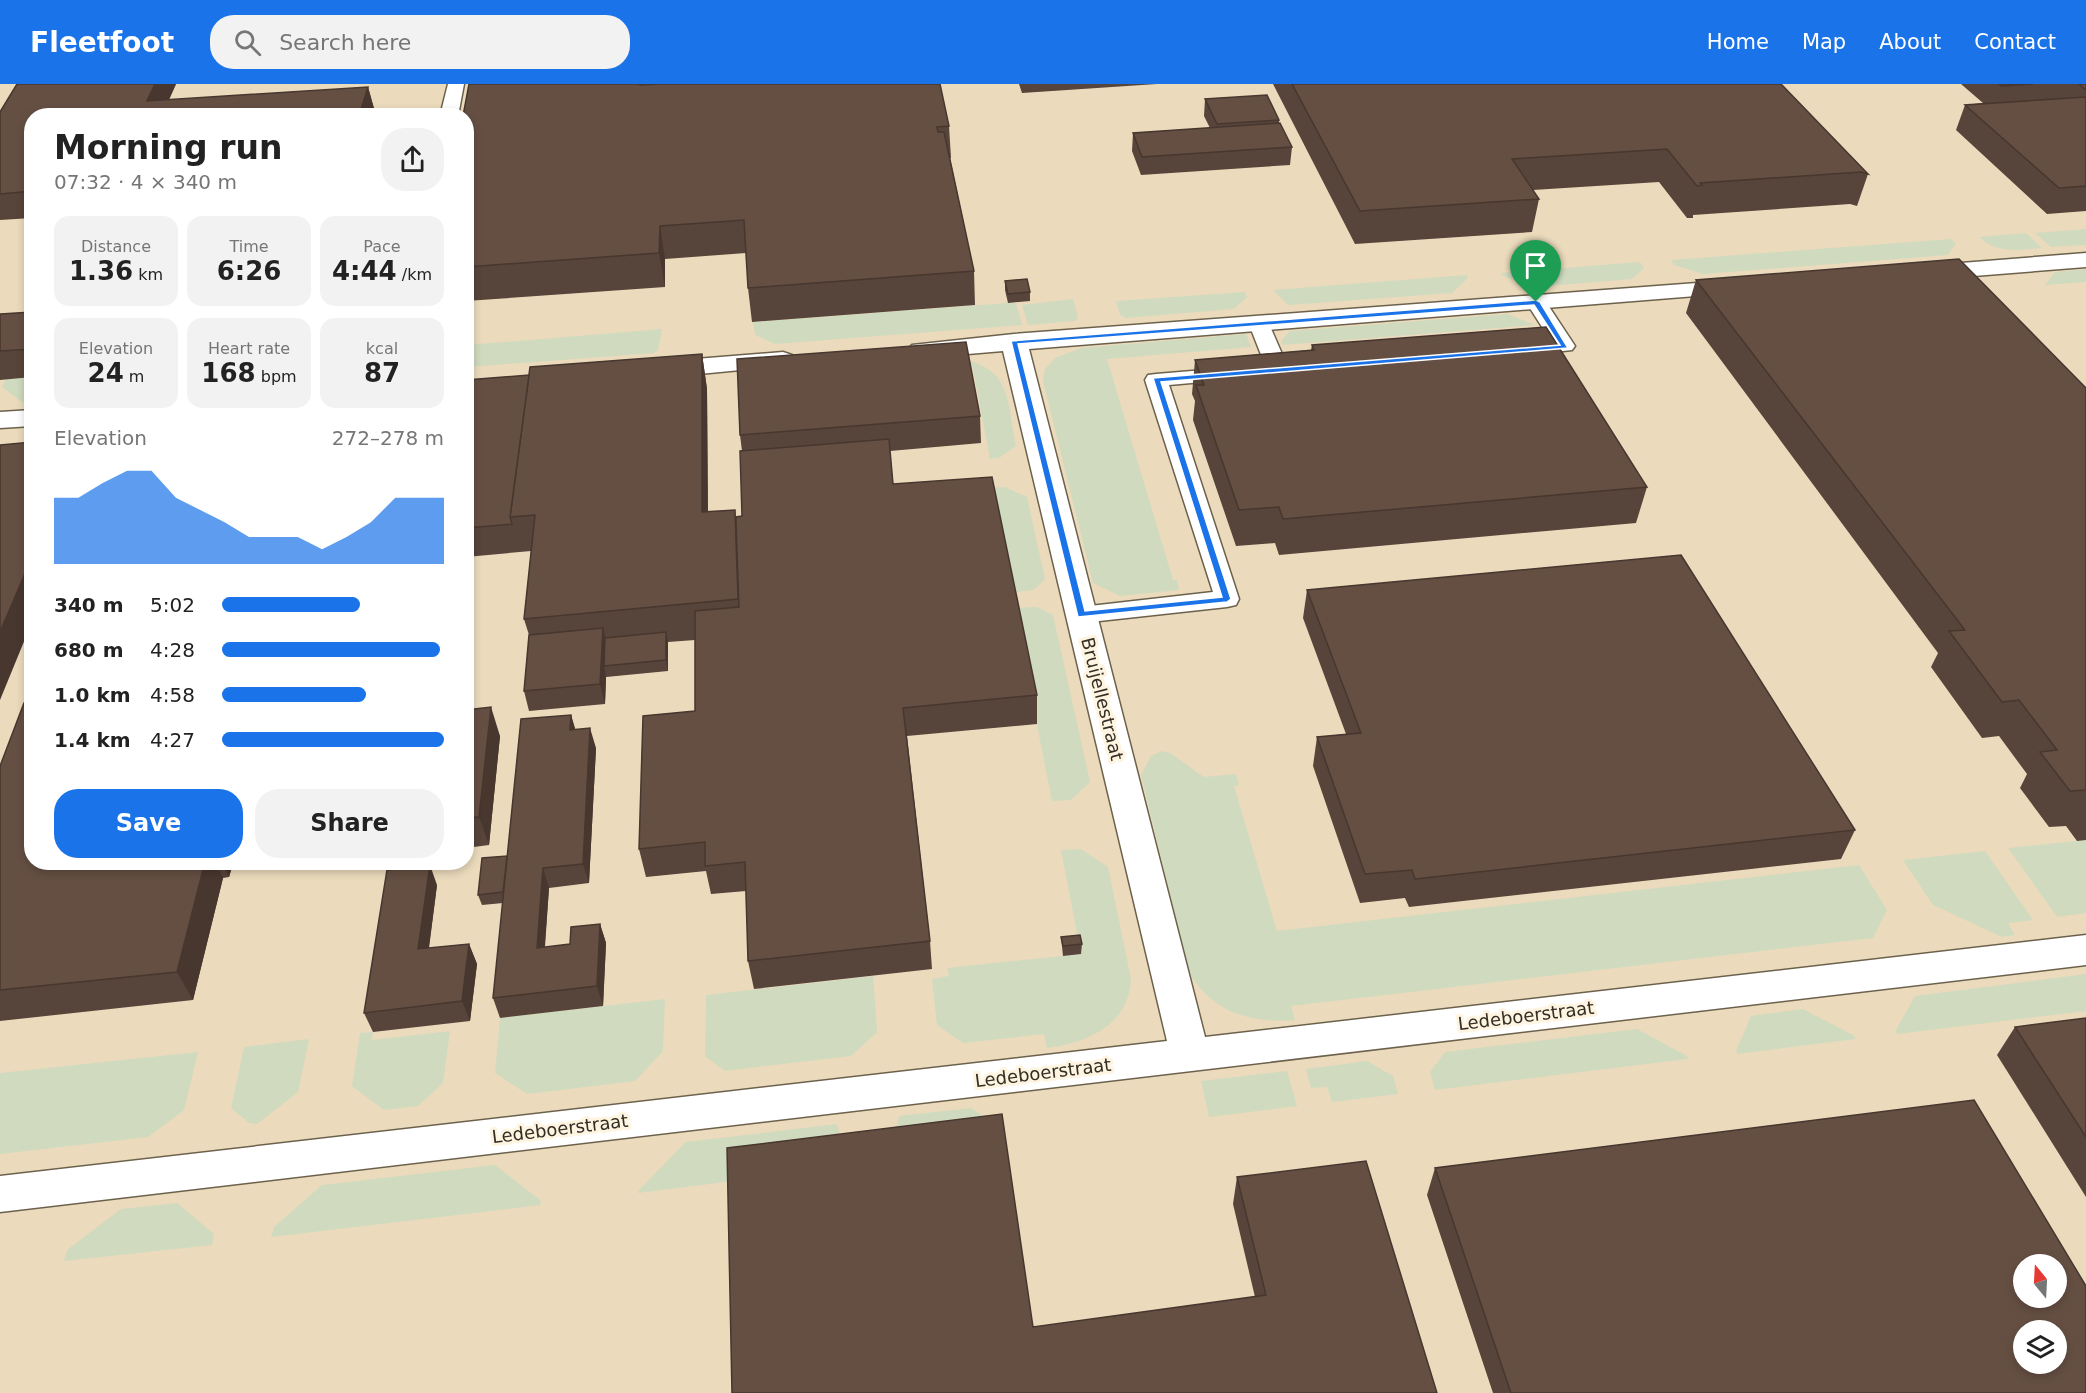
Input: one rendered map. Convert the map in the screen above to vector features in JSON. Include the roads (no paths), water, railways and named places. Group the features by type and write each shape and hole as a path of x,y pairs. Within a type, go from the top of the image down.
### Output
{"street":[{"path":"1895,275 2086,260"},
{"path":"895,352 1763,285"},
{"name":"Bruijellestraat","path":"1014,342 1190,1055"},
{"path":"633,372 812,358"},
{"path":"0,420 24,418"},
{"name":"Ledeboerstraat","path":"0,1194 2086,950"}],"lane":[{"path":"451,108 456,84"},
{"path":"1496,352 1565,346 1536,302"},
{"path":"1259,324 1260,371"},
{"path":"1081,615 1227,599 1156,380 1301,368"}]}
